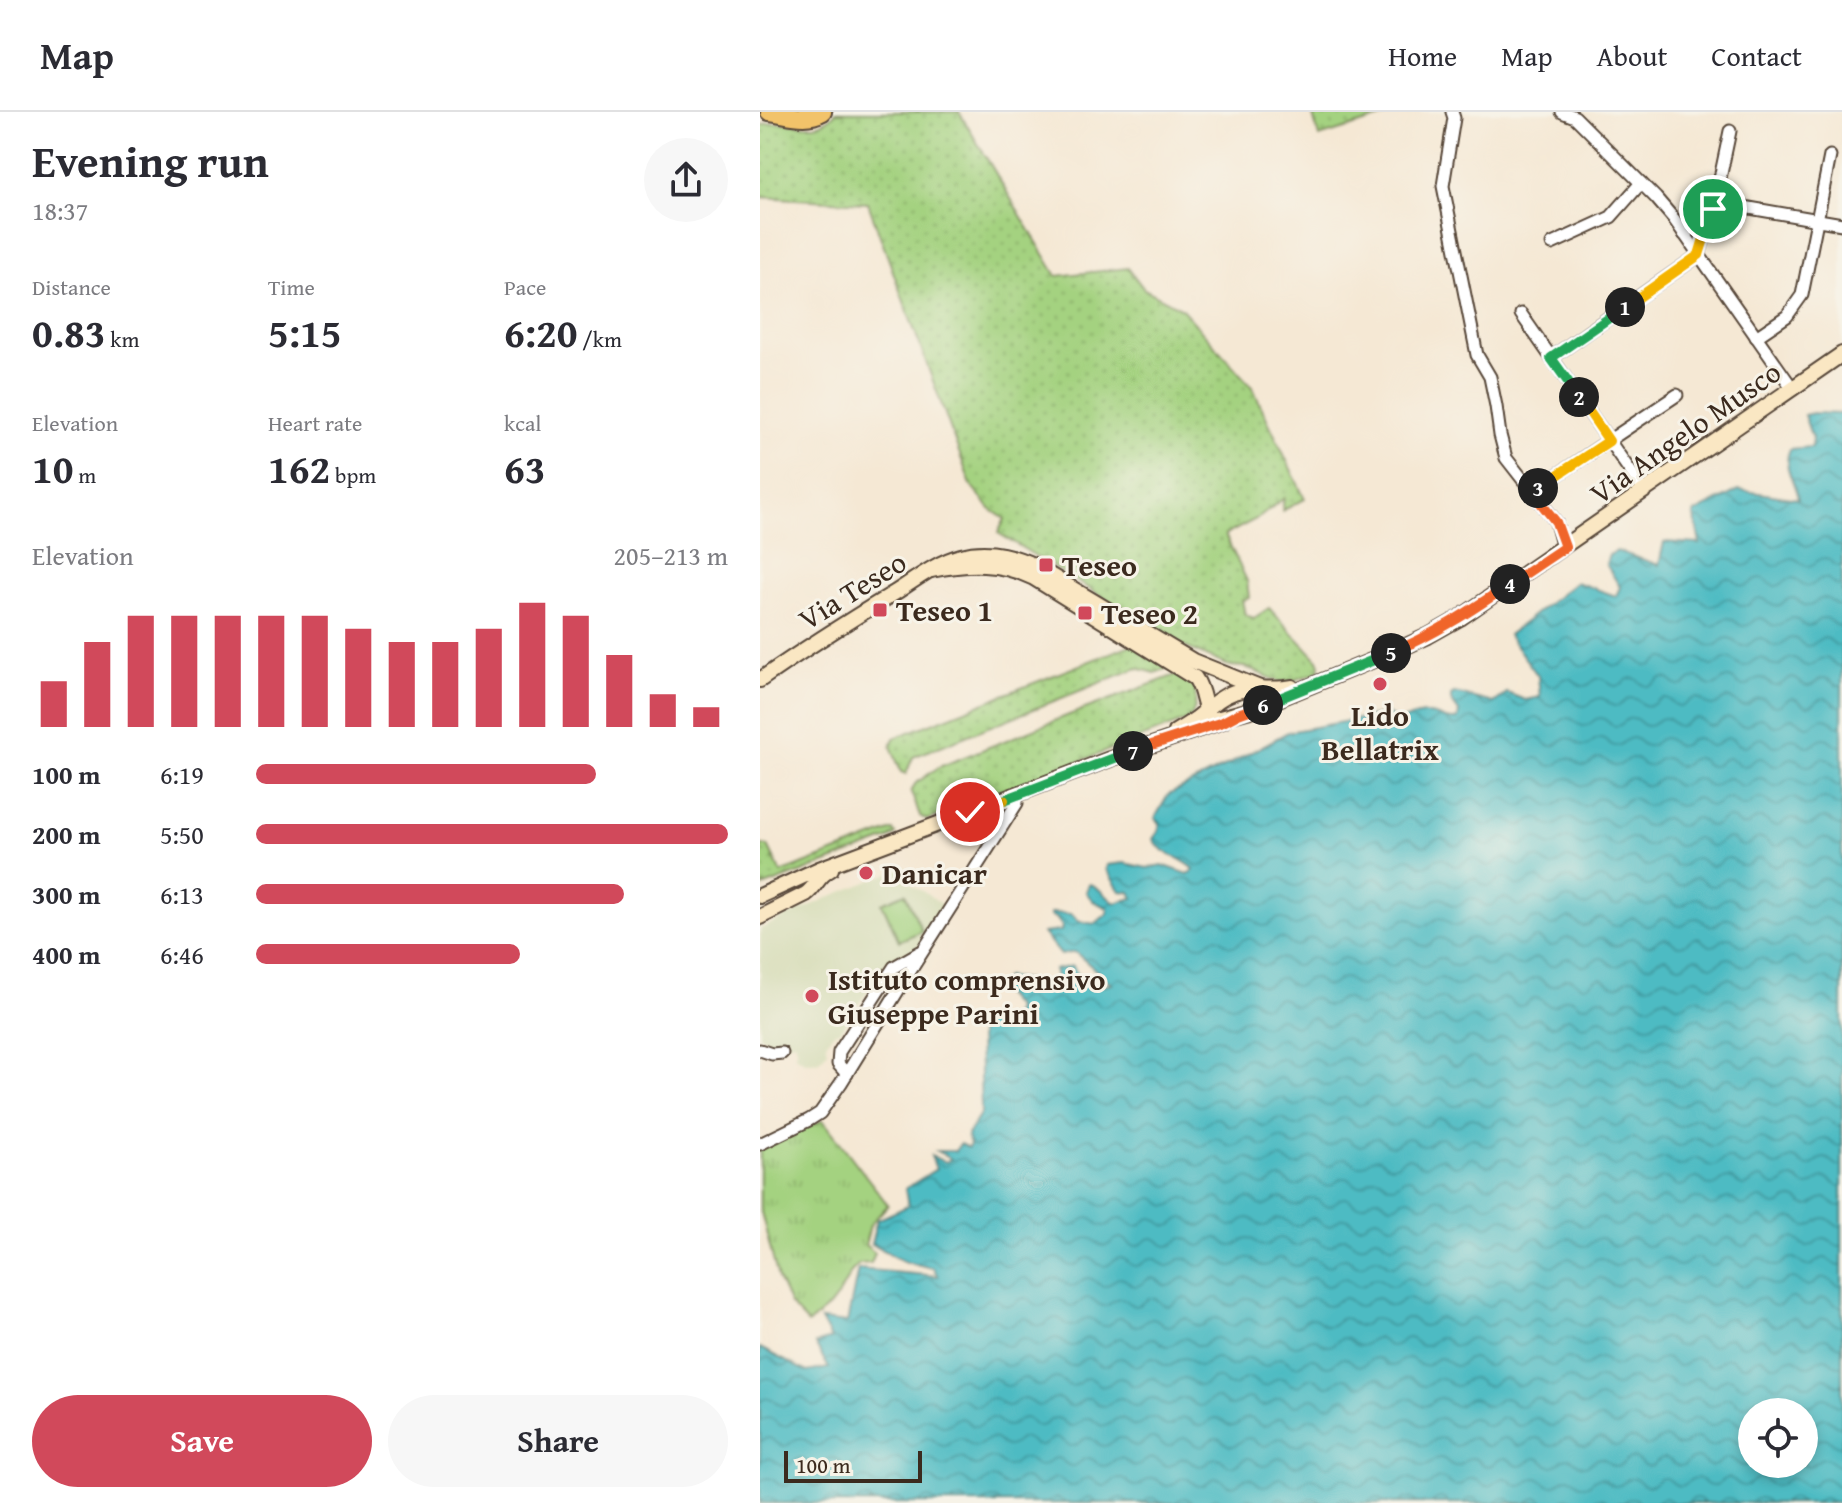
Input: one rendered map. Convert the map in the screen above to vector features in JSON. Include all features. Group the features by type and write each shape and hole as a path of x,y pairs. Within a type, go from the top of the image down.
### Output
{"main road":[{"path":"760,114 770,112 804,118 823,112"},
{"name":"Via Angelo Musco","path":"1327,678 1393,652 1460,618 1842,354"},
{"name":"Via Teseo","path":"760,680 931,570 960,556 984,553 1017,558 1193,661 1260,688"},
{"path":"931,570 975,564 1021,571 1195,678 1201,714"},
{"path":"1201,714 1213,720 1238,714 1327,678"},
{"path":"1157,742 1233,692 1289,688 1327,678"},
{"path":"761,896 796,878 1157,742 1223,722 1259,702 1260,688"},
{"path":"760,917 812,890 821,875 857,856"},
{"path":"761,896 804,880 811,882 812,890"}],"street":[{"path":"1452,112 1454,118 1443,186 1477,355 1490,377 1506,458 1570,543"},
{"path":"1562,112 1575,117 1665,208 1793,389"},
{"path":"1551,358 1699,255 1715,202 1730,131"},
{"path":"1756,337 1787,316 1802,295 1830,156"},
{"path":"1552,244 1611,217 1641,183"},
{"path":"1684,234 1715,202"},
{"path":"1715,202 1842,224"},
{"path":"1521,314 1644,491"},
{"path":"1532,492 1677,395"},
{"path":"760,1144 820,1113 1017,803 1014,796"},
{"path":"847,1074 838,1064 839,1052 894,967 924,950"},
{"path":"760,1050 782,1053"}],"shaded area":[{"name":"Istituto comprensivo Giuseppe Parini","path":"905,867 910,883 943,905 918,947 887,962 841,1030 833,1033 826,1043 828,1051 818,1061 805,1061 794,1054 798,1049 794,1042 780,1046 760,1036 760,929"}],"green space":[{"path":"836,112 959,112 1057,276 1128,268 1144,289 1181,308 1252,387 1305,499 1282,511 1284,498 1260,517 1225,535 1247,581 1249,598 1242,600 1245,615 1254,618 1269,608 1318,660 1319,672 1280,682 1245,667 1229,666 1183,646 998,533 1005,519 990,509 971,485 868,203 760,197 760,126 819,124"},
{"path":"1312,112 1323,112 1325,116 1339,112 1389,112 1390,115 1319,137"},
{"path":"1133,644 1168,668 1155,673 1137,668 913,757 906,774 901,772 891,746 894,738"},
{"path":"1178,674 1190,681 1195,690 1195,705 1190,719 927,820 920,816 911,792 915,784 939,767"},
{"path":"890,831 896,834 891,838 760,888 761,845 768,846 781,873"},
{"path":"905,893 922,931 899,941 882,903"},
{"path":"823,1120 888,1205 870,1225 865,1245 875,1253 871,1263 859,1264 829,1307 808,1324 790,1305 778,1279 760,1208 760,1148"}],"water":[{"path":"1842,414 1842,1503 760,1503 760,1348 807,1372 829,1368 815,1344 831,1339 821,1320 847,1323 858,1269 938,1276 933,1268 905,1262 871,1244 877,1220 908,1206 905,1189 936,1169 931,1156 946,1162 951,1159 937,1151 955,1151 960,1144 968,1148 970,1145 967,1136 981,1113 979,1032 987,1018 1010,1029 1016,1008 997,987 1006,977 1059,987 1054,970 1072,966 1088,989 1112,984 1075,952 1061,955 1043,933 1061,931 1062,926 1050,913 1072,914 1080,922 1095,924 1108,913 1108,908 1093,901 1086,892 1089,884 1115,903 1133,898 1130,892 1120,891 1106,869 1107,865 1124,863 1147,868 1162,865 1188,874 1192,872 1194,869 1161,848 1153,839 1160,823 1155,818 1168,795 1288,732 1386,714 1400,721 1426,714 1458,719 1459,712 1451,701 1455,693 1493,703 1507,693 1525,700 1540,697 1538,676 1508,635 1576,582 1616,596 1620,587 1606,564 1609,555 1617,551 1659,565 1664,542 1700,544 1694,513 1739,490 1798,499 1788,469 1788,456 1790,449 1811,447 1812,438 1804,415"}],"place":[{"name":"Teseo","path":"1046,565"},
{"name":"Teseo 1","path":"880,610"},
{"name":"Teseo 2","path":"1085,613"},
{"name":"Lido Bellatrix","path":"1380,684"},
{"name":"Danicar","path":"866,873"},
{"name":"Istituto comprensivo Giuseppe Parini","path":"812,996"}],"route":[{"path":"970,812 1157,742 1223,722 1405,647 1460,618 1565,547 1556,522 1532,492 1609,441 1551,358 1699,255 1713,209"}]}
